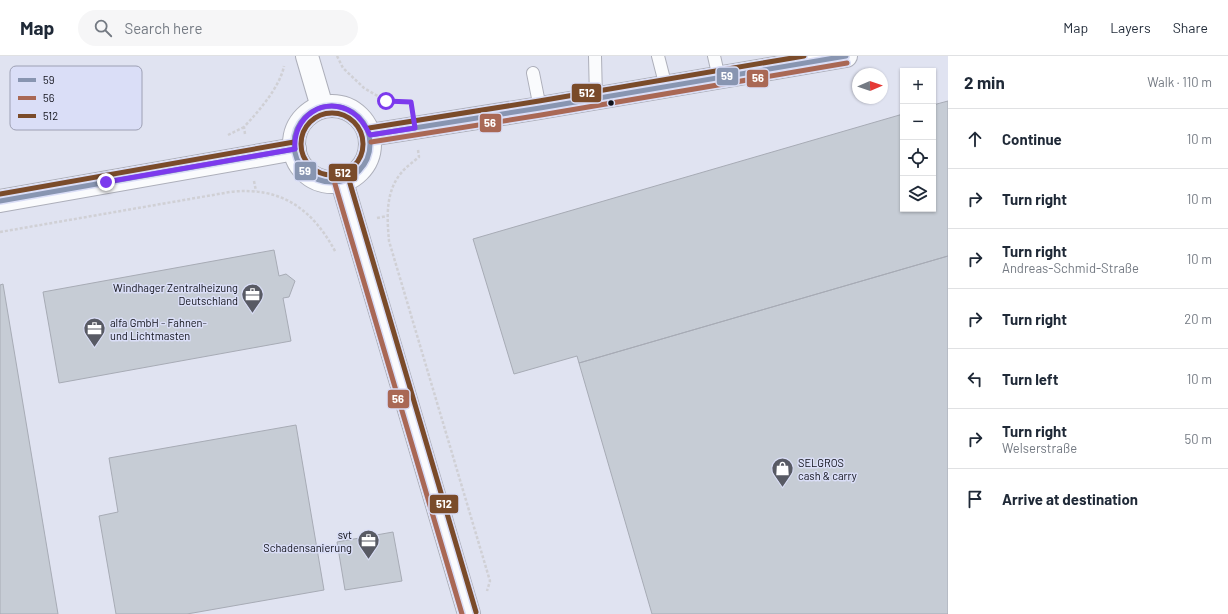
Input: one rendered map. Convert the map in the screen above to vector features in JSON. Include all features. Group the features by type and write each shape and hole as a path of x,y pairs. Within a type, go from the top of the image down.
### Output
{"street":[{"path":"307,56 322,107"},
{"path":"370,135 596,99 846,56"},
{"path":"329,106 342,108 354,113 363,122 370,135 370,146 362,169 353,177 342,182 330,183 309,176 300,165 295,154 294,141 297,128 305,117 322,107 329,106"},
{"path":"0,201 295,149"},
{"path":"342,182 469,614"}],"lane":[{"path":"595,56 596,99"},
{"path":"658,56 666,87"},
{"path":"714,56 719,78"},
{"path":"533,73 540,108"}],"path":[{"path":"337,56 344,68 364,88 386,101 411,102 415,128"},
{"path":"249,156 244,127 263,106 275,86 284,67 282,61"},
{"path":"419,158 402,172 391,188 386,216 389,241 490,581 486,592"},
{"path":"0,232 198,197 250,190 278,196 297,205 317,222 325,233"}],"building":[{"path":"948,101 948,256 579,363 577,356 514,374 473,239 900,115 900,212 936,212 936,104"},
{"path":"274,250 279,276 286,274 295,281 289,297 283,298 291,341 59,383 43,292"},
{"name":"SELGROS cash & carry","path":"948,256 948,614 652,614 579,363"},
{"path":"3,284 58,614 0,614 0,285"},
{"path":"296,425 324,590 187,614 116,614 99,516 118,512 109,458"},
{"path":"393,532 402,581 345,590 337,542"}],"transit line":[{"name":"512","path":"369,128 804,56"},
{"name":"59","path":"370,135 846,56"},
{"name":"56","path":"371,142 847,63"},
{"name":"59","path":"332,106 347,109 359,117 367,129 370,144 367,159 359,171 347,179 332,182 317,179 305,171 297,159 294,144 297,129 305,117 317,109 332,106"},
{"name":"512","path":"332,113 344,115 354,122 361,132 363,144 361,156 354,166 344,173 332,175 320,173 310,166 303,156 301,144 303,132 310,122 320,115 332,113"},
{"name":"512","path":"0,194 294,142"},
{"name":"59","path":"0,201 295,149"},
{"name":"512","path":"349,180 476,612"},
{"name":"56","path":"335,184 462,614"}],"place":[{"name":"Windhager Zentralheizung Deutschland","path":"253,314"},
{"name":"alfa GmbH - Fahnen- und Lichtmasten","path":"94,348"},
{"name":"SELGROS cash & carry","path":"782,488"},
{"name":"svt Schadensanierung","path":"368,560"}],"route":[{"path":"106,182 295,149 294,141 297,128 305,117 322,107 329,106 342,108 354,113 363,122 370,135 415,128 411,102 386,101"}]}
